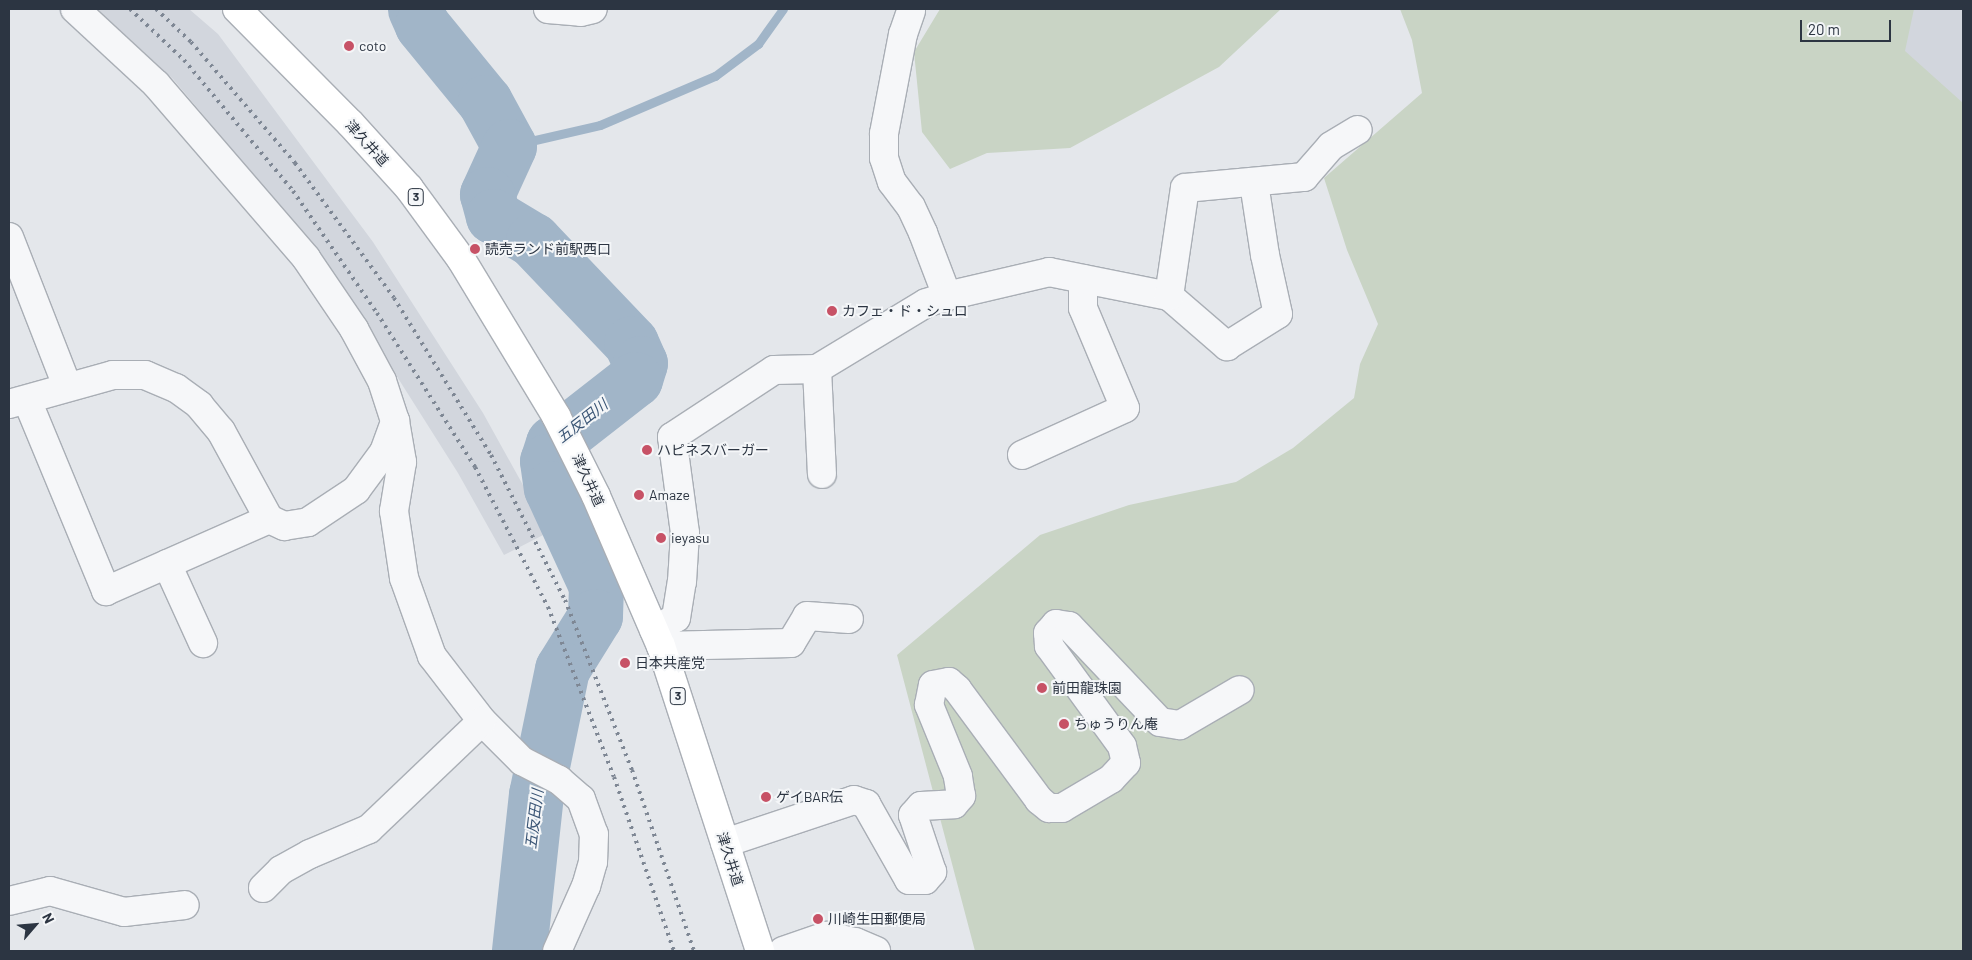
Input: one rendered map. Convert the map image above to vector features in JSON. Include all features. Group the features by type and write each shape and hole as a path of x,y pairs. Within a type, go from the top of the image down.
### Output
{"main road":[{"name":"津久井道","path":"237,9 350,123 409,188 462,259 556,416 573,449 658,638 760,951"}],"street":[{"path":"75,9 156,84 306,258 354,329 382,381 395,422 402,462 394,511 404,578 432,656 482,721 522,761 559,780 581,799 594,834 593,862 586,886 557,951"},
{"path":"548,9 581,12 593,9"},
{"path":"911,10 903,34 884,134 884,158 892,182 911,207 923,233 947,296"},
{"path":"1169,296 1185,188 1304,177 1331,146 1358,130"},
{"path":"658,638 676,618 682,582 685,532 672,437 774,370 816,369 926,303 947,296 1049,272 1169,296 1227,346 1278,314 1265,255 1254,183"},
{"path":"9,236 67,386"},
{"path":"1022,455 1125,408 1083,308 1083,278"},
{"path":"816,369 822,474"},
{"path":"269,519 106,590 18,402 67,386 113,376 145,375 176,388 199,405 221,431 269,519 284,526 308,522 356,490 384,452 395,422"},
{"path":"167,564 203,643"},
{"path":"658,638 790,642 807,616 849,619"},
{"path":"724,844 854,800 866,804 909,880 926,880 932,872 913,815 921,806 954,804 961,796 958,776 929,705 933,685 949,682 957,689 1040,800 1049,808 1062,808 1111,780 1126,763 1122,746 1049,646 1048,633 1056,624 1068,626 1160,722 1180,725 1240,690"},
{"path":"263,888 281,870 310,854 368,829 482,721"},
{"path":"9,901 50,891 124,912 185,905"},
{"path":"783,951 826,936 855,942 876,951"}],"shaded area":[{"path":"97,9 189,9 218,34 373,242 483,413 549,532 504,555 458,473 396,375 278,204 173,79"},
{"path":"1827,9 1963,9 1963,129"}],"green space":[{"path":"940,9 1281,9 1219,67 1070,148 987,153 950,169 922,132 914,52"},
{"path":"1400,9 1914,9 1905,51 1963,103 1963,951 975,951 897,655 1040,535 1129,505 1236,482 1293,448 1354,398 1360,364 1378,324 1347,250 1324,178 1422,93 1412,40"}],"waterway":[{"name":"五反田川","path":"415,9 422,25 485,102 509,146 487,194 493,216 533,240 631,343 640,363 635,379 553,443 547,461 551,488 596,586 595,616 562,669 536,794 519,951"},
{"path":"509,146 600,125 715,76 758,44 783,9"}],"railway":[{"path":"130,9 184,60 293,191 377,313 475,467 548,607 614,777 674,951"},
{"path":"156,9 191,42 295,163 394,298 491,455 565,600 632,770 694,951"}],"place":[{"name":"coto","path":"349,46"},
{"name":"読売ランド前駅西口","path":"475,249"},
{"name":"カフェ・ド・シュロ","path":"832,311"},
{"name":"ハピネスバーガー","path":"647,450"},
{"name":"Amaze","path":"639,495"},
{"name":"ieyasu","path":"661,538"},
{"name":"日本共産党","path":"625,663"},
{"name":"前田龍珠園","path":"1042,688"},
{"name":"ちゅうりん庵","path":"1064,724"},
{"name":"ゲイBAR伝","path":"766,797"},
{"name":"川崎生田郵便局","path":"818,919"}]}
